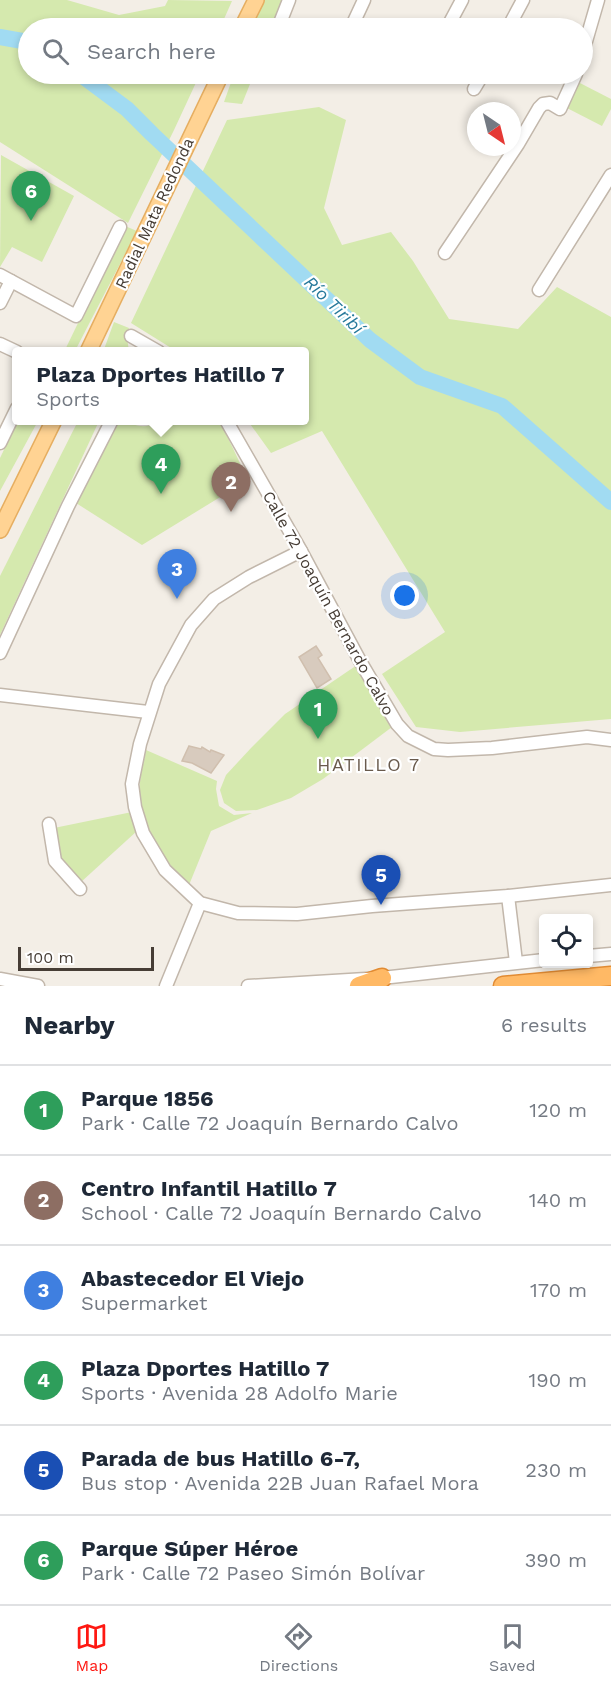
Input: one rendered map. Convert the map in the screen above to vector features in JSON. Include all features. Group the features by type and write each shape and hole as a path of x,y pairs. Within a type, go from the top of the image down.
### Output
{"highway":[{"path":"503,986 611,976"},
{"path":"359,986 382,978"}],"main road":[{"path":"247,18 256,0"},
{"name":"Radial Mata Redonda","path":"89,347 215,84"},
{"path":"0,530 52,425"}],"street":[{"path":"282,18 289,0"},
{"path":"356,18 364,0"},
{"path":"452,18 462,0"},
{"path":"513,18 523,0"},
{"path":"593,18 598,0"},
{"path":"474,89 477,84"},
{"path":"445,253 505,164 539,108 543,104 550,103 560,109 571,84"},
{"path":"539,290 611,175"},
{"path":"0,303 5,278 76,316 120,227"},
{"path":"131,336 152,347"},
{"path":"0,443 12,418"},
{"path":"0,653 68,506 109,425"},
{"name":"Calle 72 Joaquín Bernardo Calvo","path":"229,425 301,551 360,661 397,724 408,736 434,749 448,750 587,737 611,740"},
{"path":"301,551 249,577 214,599 186,632 166,669 148,712 132,784 135,807 143,833 165,870 200,903 238,913 297,914 611,885"},
{"path":"0,695 148,712"},
{"path":"49,824 55,861 80,889"},
{"path":"508,896 516,962"},
{"path":"166,986 200,903"},
{"path":"593,956 611,954"},
{"path":"248,986 382,978 539,960"},
{"path":"0,979 38,986"}],"green space":[{"path":"0,0 67,0 119,15 165,6 168,0 232,1 224,18 18,18 18,84 195,84 128,223 0,142"},
{"path":"263,0 282,0 275,18 255,18"},
{"path":"230,84 250,84 242,104 224,102"},
{"path":"577,84 582,84 611,99 611,109 602,126 565,107"},
{"path":"319,107 346,120 324,208 342,245 391,232 413,261 449,319 518,329 557,287 611,317 611,719 460,732 416,727 382,674 445,632 322,431 271,453 251,425 309,425 309,347 170,347 131,323 227,120"},
{"path":"1,155 74,196 42,262 12,247 0,267"},
{"path":"125,226 137,231 77,347 66,347"},
{"path":"114,322 129,328 128,347 105,347"},
{"path":"16,425 36,425 0,491 0,458"},
{"path":"76,425 97,425 0,635 0,576"},
{"path":"116,425 222,425 248,480 142,545 76,503"},
{"path":"357,665 392,727 323,779 291,798 257,810 236,811 224,803 220,790 226,775 251,748 285,714"},
{"path":"146,750 217,781 219,806 234,815 252,813 211,831 189,885 160,851 142,812 140,778"},
{"path":"132,812 137,831 81,882 59,858 54,828"}],"building":[{"path":"316,646 322,655 318,658 331,679 317,688 299,657"},
{"path":"189,746 201,749 202,747 210,752 211,750 224,755 211,773 192,763 182,761"}],"waterway":[{"name":"Río Tiribí","path":"0,37 18,40"},
{"name":"Río Tiribí","path":"93,84 127,109 370,340 420,377 502,406 611,502"}],"place":[{"name":"Parque Súper Héroe","path":"31,221"},
{"name":"Plaza Dportes Hatillo 7","path":"161,494"},
{"name":"Centro Infantil Hatillo 7","path":"231,512"},
{"name":"Abastecedor El Viejo","path":"177,599"},
{"name":"Parque 1856","path":"318,739"},
{"name":"Parada de bus Hatillo 6-7,","path":"381,905"}],"district":[{"name":"HATILLO 7","path":"369,765"}]}
